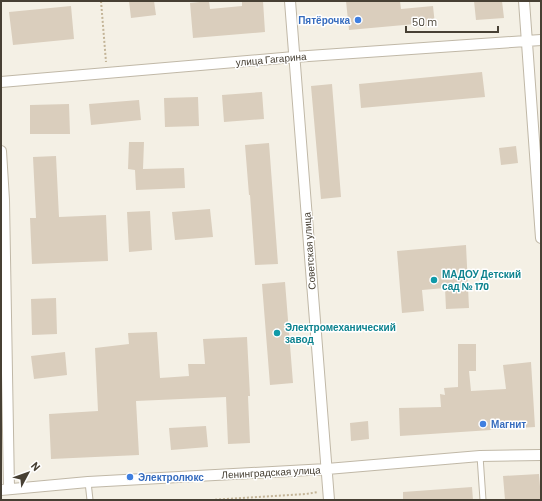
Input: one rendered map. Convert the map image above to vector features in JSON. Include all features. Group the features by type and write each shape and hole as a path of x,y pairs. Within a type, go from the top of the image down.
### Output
{"street":[{"name":"Советская улица","path":"290,1 329,500"},
{"path":"524,1 541,238"},
{"name":"улица Гагарина","path":"1,82 294,57 541,40"},
{"path":"1,151 3,200 5,489"},
{"name":"Ленинградская улица","path":"5,489 88,482 327,469 480,456 541,455"}],"lane":[{"path":"480,456 483,500"},
{"path":"88,482 90,500"}],"path":[{"path":"101,1 107,72"},
{"path":"211,500 321,492"}],"building":[{"path":"129,1 154,1 156,15 131,18"},
{"path":"209,1 210,9 242,6 242,1 263,1 265,32 193,38 190,3"},
{"path":"346,1 400,1 401,9 433,6 435,25 415,27 415,24 349,30"},
{"path":"474,1 502,1 504,18 476,20"},
{"path":"71,6 74,39 13,45 9,12"},
{"path":"482,72 485,97 361,108 359,84"},
{"path":"332,84 341,197 321,199 311,86"},
{"path":"262,92 264,119 224,122 222,95"},
{"path":"198,97 199,126 165,127 164,98"},
{"path":"139,100 141,120 91,125 89,104"},
{"path":"69,104 70,134 30,134 30,105"},
{"path":"129,142 144,142 143,169 184,168 185,188 136,190 135,170 128,169"},
{"path":"269,143 278,264 255,265 245,145"},
{"path":"516,146 518,163 501,165 499,148"},
{"path":"56,156 59,217 106,215 108,261 32,264 30,218 36,218 33,157"},
{"path":"210,209 213,237 175,240 172,212"},
{"path":"150,211 152,250 129,252 127,212"},
{"name":"МАДОУ Детский сад № 170","path":"466,245 469,308 446,309 445,288 422,290 424,311 402,313 397,251"},
{"name":"Электромеханический завод","path":"285,282 293,383 270,385 262,284"},
{"path":"56,298 57,334 32,335 31,299"},
{"path":"157,332 160,378 189,376 188,364 205,364 203,339 247,337 250,396 248,396 250,443 228,444 226,397 136,401 139,455 51,459 49,414 98,411 95,348 129,344 128,333"},
{"path":"458,344 476,344 476,371 469,371 471,391 506,389 503,365 531,362 535,427 400,436 399,408 441,407 440,394 445,395 444,388 458,387"},
{"path":"65,352 67,375 34,379 31,356"},
{"path":"368,421 369,439 351,441 350,423"},
{"path":"206,426 208,447 171,450 169,428"},
{"path":"539,474 541,499 505,500 503,476"},
{"path":"472,487 473,500 403,500 403,492"}],"place":[{"name":"Пятёрочка","path":"358,20"},
{"name":"МАДОУ Детский сад № 170","path":"434,280"},
{"name":"Электромеханический завод","path":"277,333"},
{"name":"Магнит","path":"483,424"},
{"name":"Электролюкс","path":"130,477"}]}
